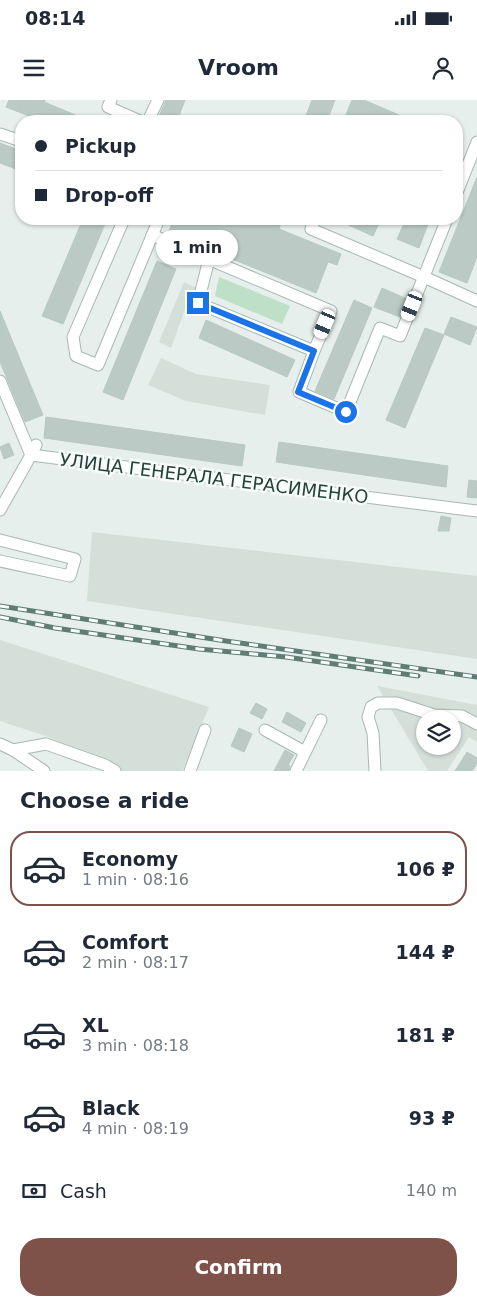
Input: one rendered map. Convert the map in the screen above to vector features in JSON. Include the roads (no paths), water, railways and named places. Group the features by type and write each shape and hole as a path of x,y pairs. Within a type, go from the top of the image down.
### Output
{"street":[{"path":"111,100 108,107 126,115"},
{"path":"151,115 158,100"},
{"path":"0,134 15,140"},
{"path":"463,177 477,142"},
{"path":"121,225 73,337 76,356 98,365 156,225"},
{"path":"312,225 310,229 424,276 477,301"},
{"path":"152,235 331,311 298,392 346,412 380,328 400,336 445,225"},
{"path":"209,259 198,303 314,351"},
{"path":"0,381 34,450 0,510"},
{"name":"УЛИЦА ГЕНЕРАЛА ГЕРАСИМЕНКО","path":"34,450 477,511"},
{"path":"0,540 75,559 70,576 0,561"},
{"path":"375,771 373,733 368,717 371,707 378,703 397,704 434,715 462,716 477,724"},
{"path":"296,771 321,720"},
{"path":"190,771 205,730"},
{"path":"264,730 305,752"},
{"path":"0,744 13,750 44,771"},
{"path":"13,750 46,744 105,765 115,771"}],"railway":[{"path":"0,606 477,677"},
{"path":"0,617 55,628 199,649 286,657 418,676"}]}
